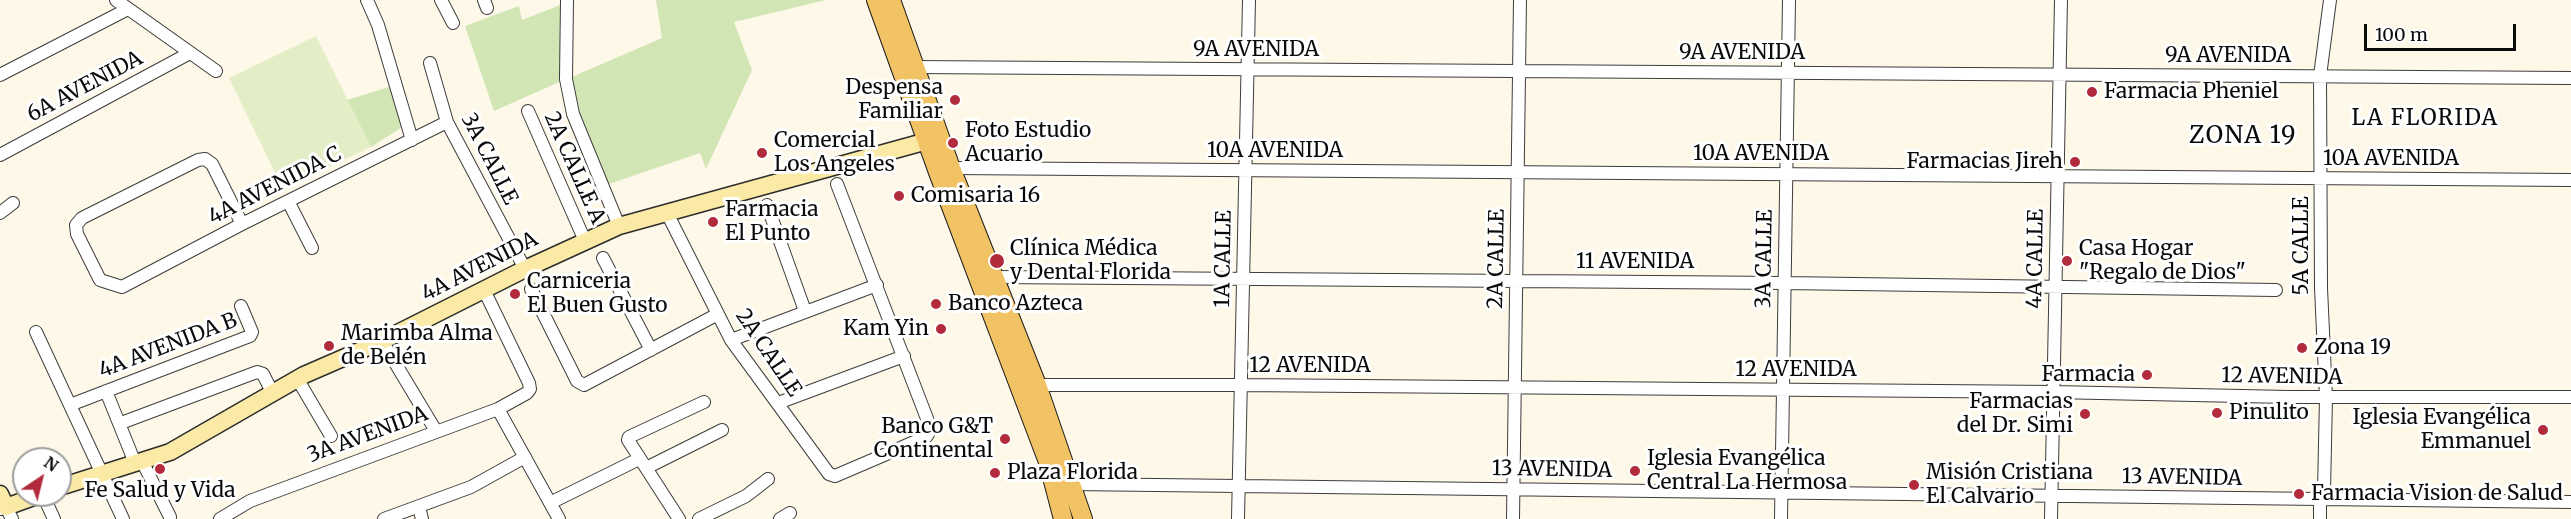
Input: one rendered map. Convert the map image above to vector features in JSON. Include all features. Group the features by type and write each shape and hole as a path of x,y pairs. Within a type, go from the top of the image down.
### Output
{"main road":[{"path":"876,0 934,139"},
{"path":"891,0 945,171 1029,388 1072,484 1083,519"},
{"path":"945,171 962,194 994,277 1066,518"}],"street":[{"path":"116,0 126,10 216,71"},
{"path":"367,0 378,25 412,140"},
{"path":"441,0 453,23"},
{"path":"567,0 566,79 573,114 619,226"},
{"name":"1A CALLE","path":"1238,519 1249,0"},
{"name":"2A CALLE","path":"1513,519 1520,0"},
{"name":"3A CALLE","path":"1781,519 1789,0"},
{"name":"4A CALLE","path":"2051,519 2061,0"},
{"name":"5A CALLE","path":"2327,519 2324,497 2326,398 2321,288 2320,76 2330,0"},
{"path":"0,75 126,10"},
{"name":"6A AVENIDA","path":"0,155 188,54"},
{"name":"3A CALLE","path":"430,63 447,122 525,269"},
{"name":"9A AVENIDA","path":"913,67 2571,78"},
{"name":"2A CALLE A","path":"528,111 585,241"},
{"name":"4A AVENIDA C","path":"242,224 212,164 205,159 198,160 82,218 76,225 77,234 100,279 122,287 242,224 447,122"},
{"name":"4A AVENIDA","path":"72,483 170,452 304,375 382,341 525,269 619,226 934,139"},
{"name":"10A AVENIDA","path":"945,171 1245,170 2571,180"},
{"path":"778,403 904,356 837,184"},
{"path":"288,201 312,248"},
{"path":"0,213 13,203"},
{"path":"767,205 805,311"},
{"name":"2A CALLE","path":"667,213 731,340 831,476 855,468 930,434 931,429 904,356"},
{"path":"603,258 651,350"},
{"name":"11 AVENIDA","path":"994,277 1516,280 2276,290"},
{"path":"731,340 877,285"},
{"path":"531,289 580,384 584,385 718,314"},
{"name":"3A AVENIDA","path":"220,519 250,501 498,409 527,393 530,388 484,290"},
{"name":"4A AVENIDA B","path":"70,405 250,336 252,332 241,306"},
{"path":"36,332 123,519"},
{"path":"382,341 436,431"},
{"path":"121,423 261,372 272,392"},
{"path":"298,380 331,436"},
{"name":"12 AVENIDA","path":"1029,388 1241,385 2053,392 2326,398 2571,397"},
{"path":"106,391 138,462 170,517"},
{"path":"679,519 628,440 629,437 704,402"},
{"path":"498,409 559,519"},
{"path":"550,503 722,430"},
{"path":"384,519 420,513 525,457"},
{"path":"699,519 746,496 768,479"},
{"name":"13 AVENIDA","path":"1072,484 2051,496 2324,497 2571,502"},
{"name":"5A CALLE","path":"2320,519 2324,497"}],"green space":[{"path":"656,0 826,0 734,22 752,70 706,169 700,153 603,186 566,79 494,111 465,26 519,6 522,20 568,2 567,79 662,38"},
{"path":"316,36 371,147 283,189 229,78"},
{"path":"392,86 404,126 371,147 347,100"}],"place":[{"name":"Farmacia Pheniel","path":"2092,92"},
{"name":"Despensa Familiar","path":"955,100"},
{"name":"Foto Estudio Acuario","path":"953,143"},
{"name":"Comercial Los Angeles","path":"762,153"},
{"name":"Farmacias Jireh","path":"2075,162"},
{"name":"Comisaria 16","path":"899,196"},
{"name":"Farmacia El Punto","path":"713,222"},
{"name":"Clínica Médica y Dental Florida","path":"997,261"},
{"name":"Casa Hogar \"Regalo de Dios\"","path":"2067,261"},
{"name":"Carniceria El Buen Gusto","path":"515,294"},
{"name":"Banco Azteca","path":"936,304"},
{"name":"Kam Yin","path":"941,329"},
{"name":"Marimba Alma de Belén","path":"329,346"},
{"name":"Zona 19","path":"2302,348"},
{"name":"Farmacia","path":"2147,375"},
{"name":"Pinulito","path":"2217,413"},
{"name":"Farmacias del Dr. Simi","path":"2085,414"},
{"name":"Iglesia Evangélica Emmanuel","path":"2543,430"},
{"name":"Banco G&T Continental","path":"1005,439"},
{"name":"Fe Salud y Vida","path":"160,469"},
{"name":"Iglesia Evangélica Central La Hermosa","path":"1635,471"},
{"name":"Plaza Florida","path":"995,473"},
{"name":"Misión Cristiana El Calvario","path":"1914,485"},
{"name":"Farmacia Vision de Salud","path":"2299,494"}],"district":[{"name":"LA FLORIDA","path":"2425,119"},
{"name":"ZONA 19","path":"2243,136"}]}
